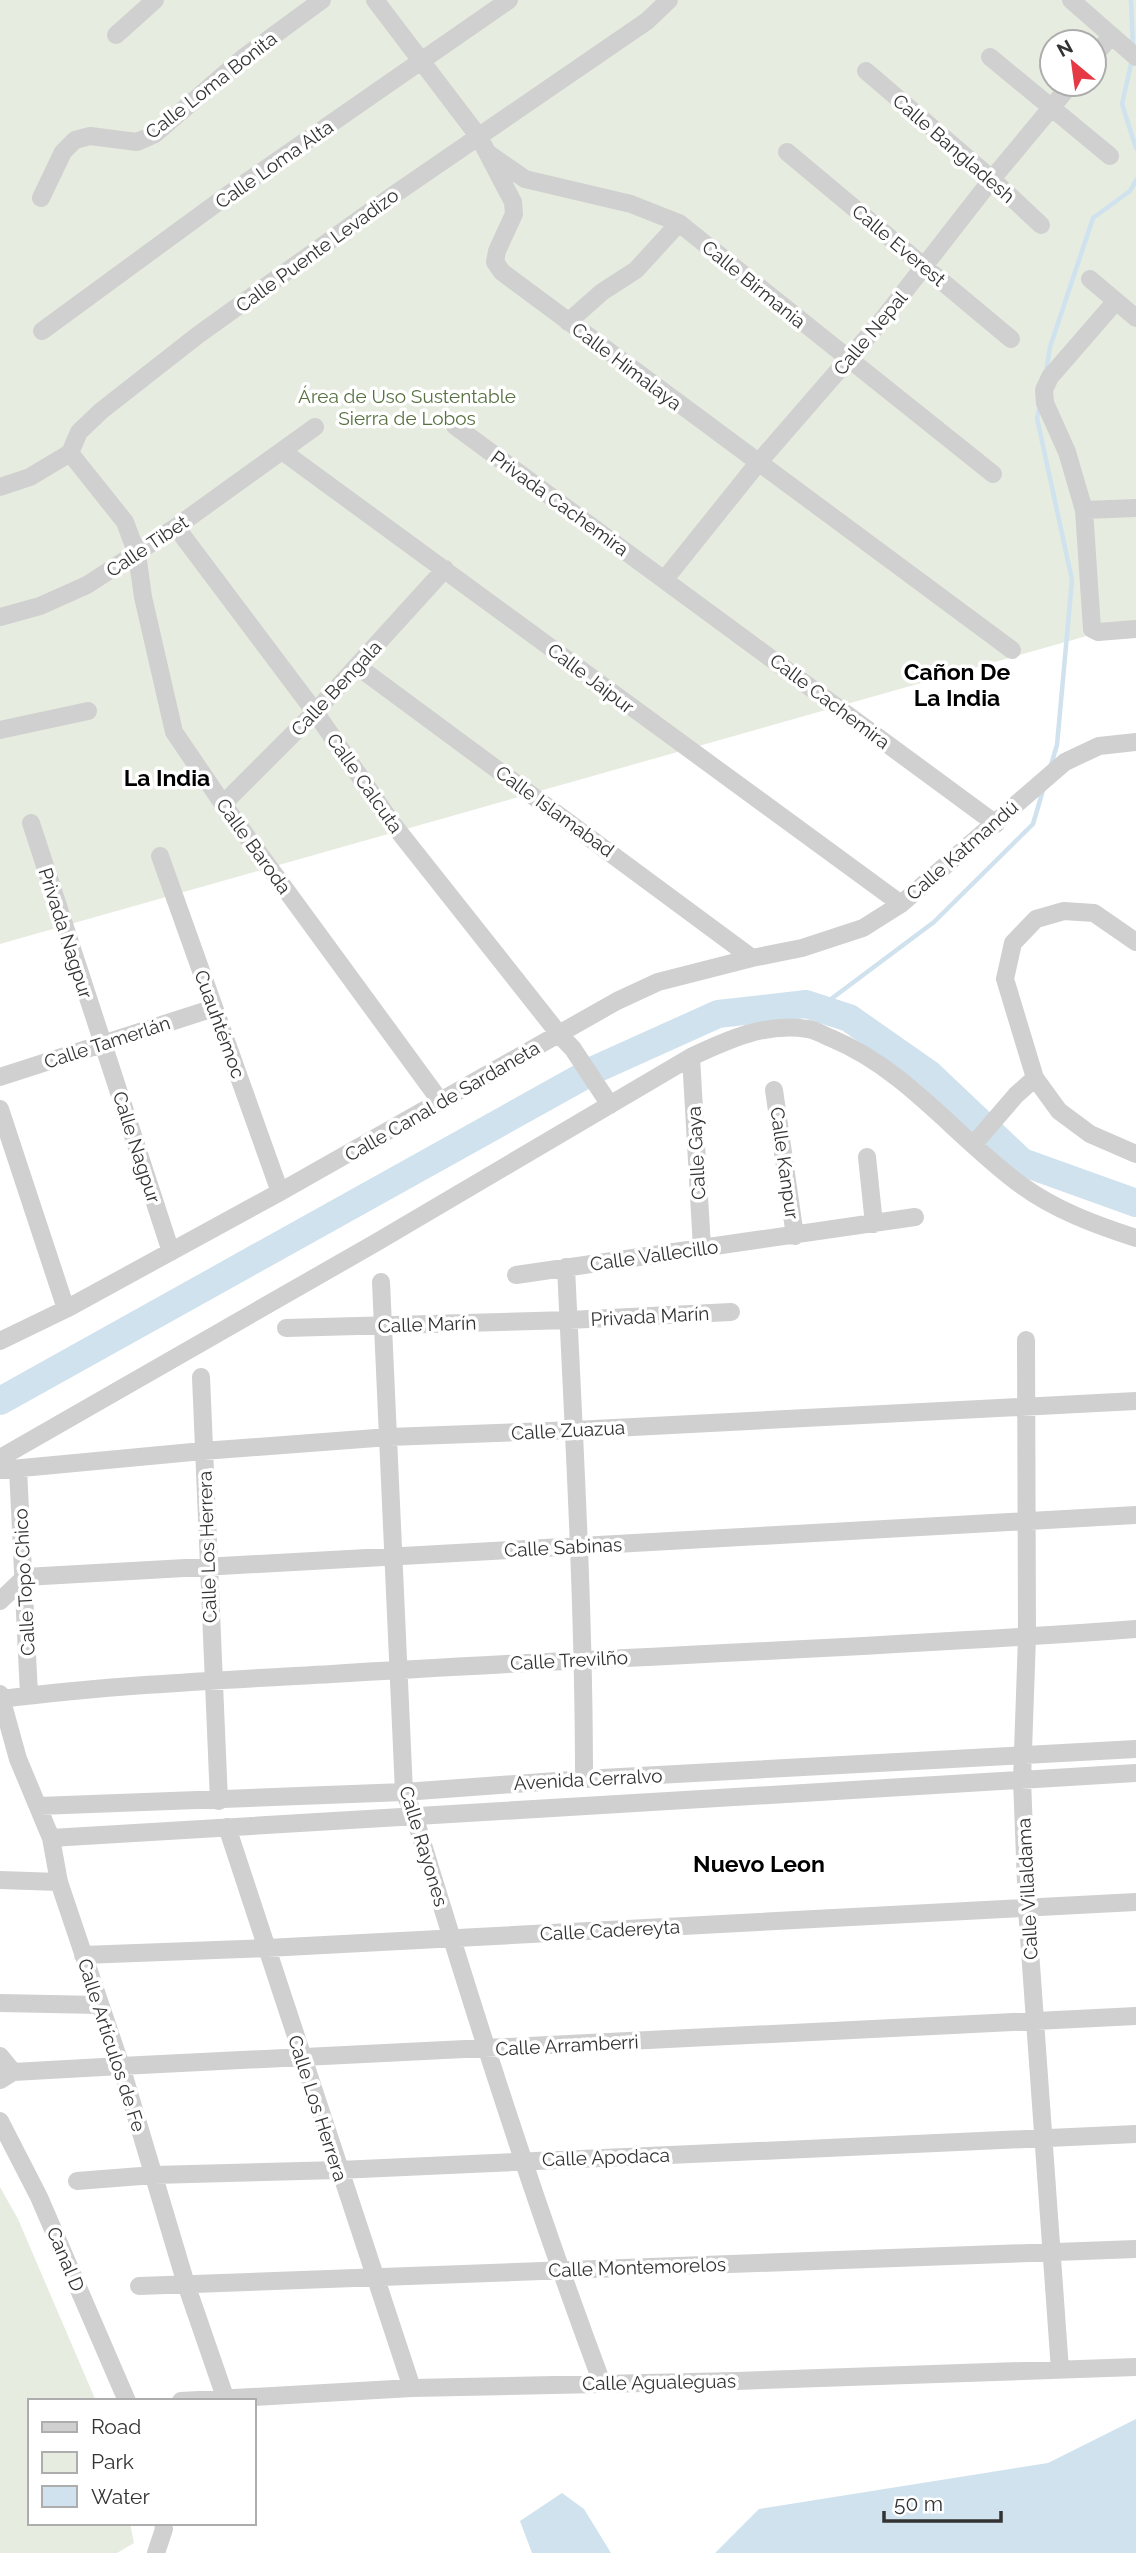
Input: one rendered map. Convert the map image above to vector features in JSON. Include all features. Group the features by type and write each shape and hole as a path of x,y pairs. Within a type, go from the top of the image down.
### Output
{"street":[{"path":"116,35 155,0"},
{"name":"Calle Loma Bonita","path":"41,198 63,152 75,140 90,136 137,142 155,134 243,58 322,0"},
{"name":"Calle Himalaya","path":"375,0 482,145 513,202 514,214 497,251 495,262 502,272 1012,650"},
{"name":"Calle Loma Alta","path":"42,331 225,197 509,0"},
{"name":"Calle Puente Levadizo","path":"0,487 30,477 70,453 79,432 100,411 198,335 392,195 482,145 647,21 669,0"},
{"path":"1071,0 1136,57"},
{"path":"1108,40 1111,36"},
{"path":"990,57 1110,156"},
{"name":"Calle Bangladesh","path":"866,71 992,179 1041,225"},
{"name":"Calle Nepal","path":"665,579 758,463 848,360 1059,98"},
{"name":"Calle Birmania","path":"482,145 525,178 631,204 679,223 993,474"},
{"name":"Calle Everest","path":"787,152 1011,339"},
{"path":"568,322 602,292 636,270 679,223"},
{"path":"1090,279 1136,318"},
{"path":"1116,301 1049,377 1044,390 1045,403 1067,452 1084,510 1092,629 1098,632 1136,629"},
{"name":"Privada Cachemira","path":"455,426 665,579"},
{"name":"Calle Tibet","path":"0,617 40,606 87,585 176,527 315,427"},
{"name":"Calle Jaipur","path":"282,451 901,904"},
{"name":"Calle Baroda","path":"70,453 125,522 137,554 143,597 174,732 223,804 441,1102"},
{"path":"1084,510 1136,508"},
{"name":"Calle Calcuta","path":"176,527 315,712 393,823 573,1049 605,1098"},
{"name":"Calle Bengala","path":"223,804 315,712 445,569"},
{"name":"Calle Cachemira","path":"665,579 996,824"},
{"name":"Calle Islamabad","path":"357,666 752,958"},
{"path":"0,730 88,711"},
{"name":"Calle Katmandú","path":"901,904 1065,762 1099,746 1136,742"},
{"name":"Privada Nagpur","path":"31,823 64,931 104,1043"},
{"name":"Cuauhtémoc","path":"160,856 280,1192"},
{"name":"Calle Canal de Sardaneta","path":"0,1341 66,1309 280,1192 617,1001 658,982 802,948 863,928 901,904"},
{"path":"1136,942 1094,913 1065,911 1035,919 1013,943 1005,979 1035,1078 1059,1111 1090,1134 1136,1154"},
{"name":"Calle Tamerlán","path":"0,1077 214,1008"},
{"path":"0,1458 377,1242 605,1098 727,1040 759,1031 810,1029 883,1065 977,1140 1022,1186 1087,1222 1136,1238"},
{"name":"Calle Nagpur","path":"104,1043 171,1252"},
{"name":"Calle Gaya","path":"691,1057 702,1248"},
{"path":"977,1140 1016,1095 1035,1078"},
{"name":"Calle Kanpur","path":"775,1090 795,1236"},
{"path":"0,1109 66,1309"},
{"path":"867,1157 874,1224"},
{"name":"Calle Vallecillo","path":"584,1779 584,1660 566,1268 915,1217"},
{"path":"516,1275 566,1268"},
{"name":"Calle Rayones","path":"381,1282 404,1792 414,1815 485,2049 559,2270 602,2383"},
{"name":"Privada Marín","path":"569,1320 731,1312"},
{"name":"Calle Marín","path":"286,1328 569,1320"},
{"name":"Calle Villaldama","path":"1027,1340 1027,1637 1022,1780 1034,2021 1060,2370"},
{"name":"Calle Los Herrera","path":"201,1377 219,1801"},
{"name":"Calle Zuazua","path":"9,1470 203,1451 388,1437 1136,1401"},
{"name":"Calle Topo Chico","path":"9,1470 24,1577 29,1695"},
{"name":"Calle Sabinas","path":"24,1577 1136,1515"},
{"path":"0,1601 24,1577"},
{"name":"Calle Trevilño","path":"1,1696 212,1681 1136,1629"},
{"name":"Calle Artículos de Fe","path":"1,1696 9,1758 39,1806 51,1838 58,1882 121,2066 186,2284 225,2397"},
{"name":"Avenida Cerralvo","path":"39,1806 404,1792 584,1779 1136,1749"},
{"name":"Avenida Cerralvo","path":"51,1838 1136,1773"},
{"name":"Calle Los Herrera","path":"227,1827 412,2388"},
{"path":"0,1880 58,1882"},
{"name":"Calle Cadereyta","path":"83,1955 267,1948 1136,1902"},
{"path":"0,2003 100,2005"},
{"name":"Calle Arramberri","path":"7,2076 121,2066 1136,2016"},
{"path":"0,2056 7,2076"},
{"name":"Canal D","path":"1,2125 39,2197 126,2399"},
{"name":"Calle Apodaca","path":"77,2181 154,2175 339,2170 1136,2134"},
{"name":"Calle Montemorelos","path":"139,2286 1136,2249"},
{"name":"Calle Agualeguas","path":"203,2399 412,2388 1136,2367"},
{"path":"156,2553 163,2525"}],"green space":[{"name":"Área de Uso Sustentable Sierra de Lobos","path":"0,0 1136,0 1136,622 0,944"},
{"path":"0,2187 18,2219 95,2399 28,2399 28,2525 130,2525 134,2543 117,2553 0,2553"}],"water":[{"path":"1136,2419 1136,2553 715,2553 759,2509 1048,2463"},
{"path":"562,2493 584,2509 611,2553 532,2553 520,2521"}],"waterway":[{"path":"1131,0 1133,48"},
{"path":"1132,60 1122,104 1136,148"},
{"path":"1046,372 1050,347 1093,218 1130,191 1136,180"},
{"path":"1040,405 1037,418 1072,580 1057,745 1051,765"},
{"path":"819,1008 934,922 1033,824 1043,790"},
{"path":"0,1401 596,1069 718,1014 806,1004 849,1018 929,1074 1022,1162 1136,1203"}],"district":[{"name":"Cañon De La India","path":"957,685"},
{"name":"La India","path":"167,778"},
{"name":"Nuevo Leon","path":"759,1864"}]}
